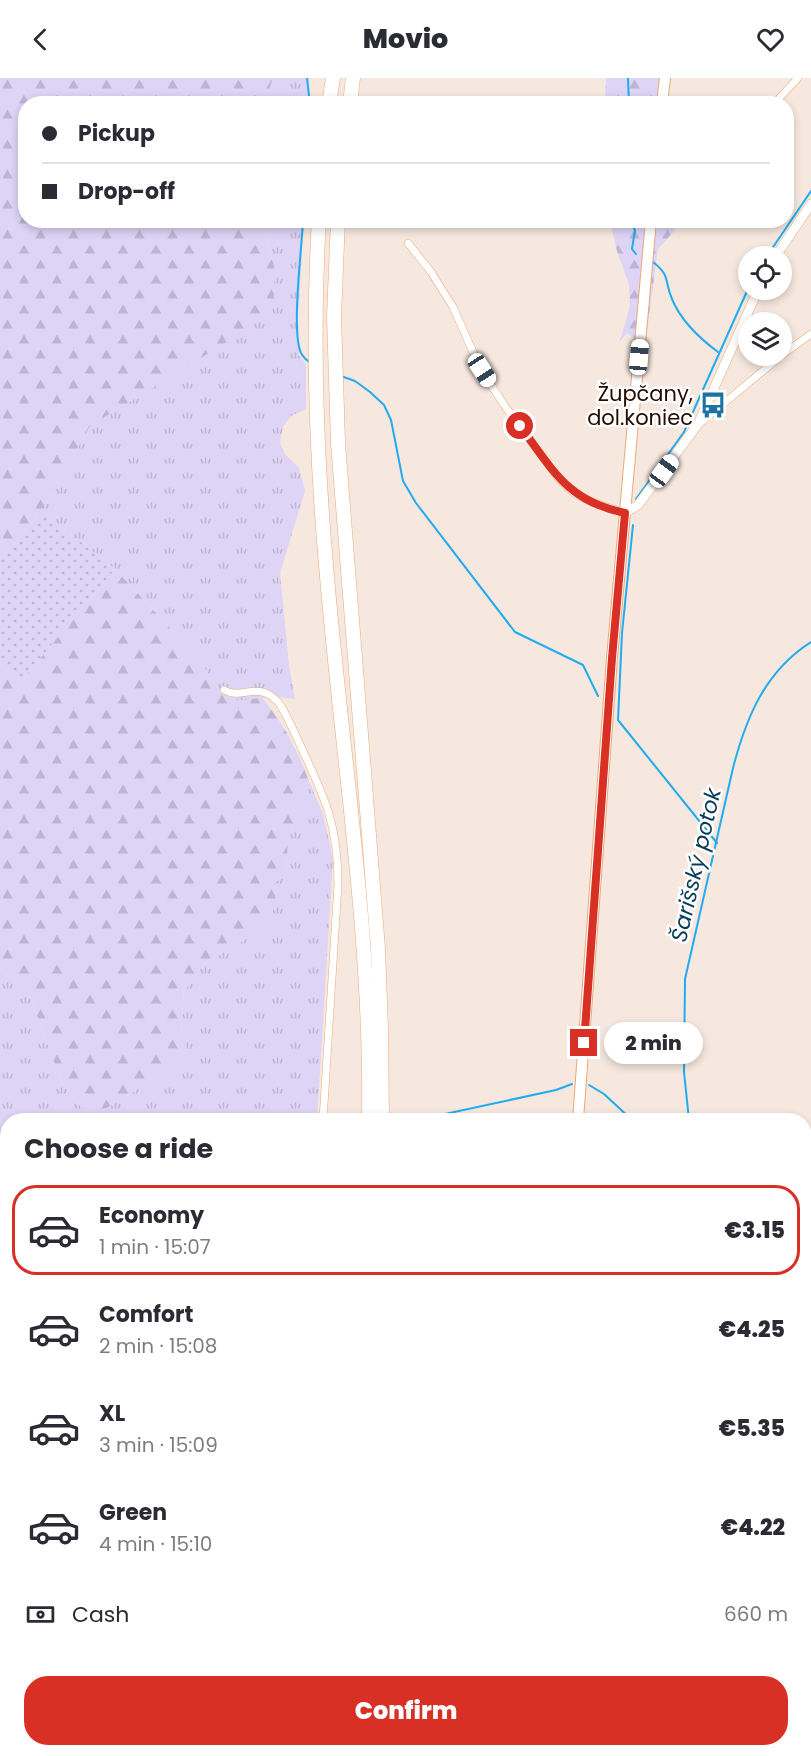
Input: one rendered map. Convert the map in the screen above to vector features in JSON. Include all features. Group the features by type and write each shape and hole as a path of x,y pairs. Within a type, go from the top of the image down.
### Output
{"highway":[{"path":"330,96 333,78"},
{"path":"351,96 353,78"},
{"path":"319,228 315,332 318,445 328,588 359,891 368,1025 376,1099 380,1113"},
{"path":"338,228 334,316 338,443 378,949 376,1099 371,1113"}],"main road":[{"path":"663,96 665,78"},
{"path":"579,1113 612,658 650,228"}],"street":[{"path":"781,96 798,78"},
{"path":"783,246 811,204"},
{"path":"408,243 431,272 453,307 482,370 507,409 560,479 574,493 589,501 625,513 638,505 698,424 754,300"},
{"path":"792,347 811,334"},
{"path":"698,424 768,366"},
{"path":"224,690 232,694 262,691 279,703 316,779 333,824 338,858 338,884 323,1113"}],"green space":[{"path":"0,78 273,78 267,96 18,96 18,228 264,228 274,266 274,304 248,329 90,426 42,511 0,560"},
{"path":"273,78 309,78 309,96 267,96"},
{"path":"606,78 669,78 668,96 605,96"},
{"path":"264,228 304,228 298,317 299,355 306,364 306,409 291,416 283,427 280,443 285,454 299,468 305,491 280,573 289,665 295,699 279,697 233,701 222,695 198,658 115,569 42,511 90,426 248,329 274,304 274,266"},
{"path":"612,228 677,228 658,249 646,338 637,340 627,333 620,341 630,306 629,285"},
{"path":"42,511 115,569 21,681 0,665 0,560"},
{"path":"115,569 198,658 222,695 233,701 262,698 289,737 309,781 288,840 286,874 272,885 277,903 263,929 205,963 184,991 181,1033 187,1055 172,1068 99,1113 90,1113 78,1104 61,1081 27,988 0,969 0,665 21,681"},
{"path":"309,781 323,814 333,859 317,1113 99,1113 172,1068 186,1055 181,1033 184,991 205,963 263,929 272,885 286,874 288,840"},
{"path":"0,969 27,988 61,1081 78,1104 90,1113 3,1113 0,1095"},
{"path":"0,1095 3,1113 0,1113"}],"waterway":[{"path":"307,78 309,96"},
{"path":"628,78 629,96"},
{"path":"794,216 811,191"},
{"path":"302,228 297,327 301,353 311,363"},
{"path":"634,228 632,249 636,254"},
{"path":"774,246 786,228"},
{"path":"653,262 665,275 672,299 680,315 697,335 718,352"},
{"path":"636,499 684,432 743,300"},
{"path":"341,376 355,381 384,405 391,420 403,481 416,503 515,632 583,665 598,696"},
{"path":"633,525 622,633 618,720 717,843"},
{"name":"Šarišský potok","path":"688,1113 684,1072 685,979 733,768 744,731 760,697 781,667 811,642"},
{"path":"449,1113 556,1090 572,1084"},
{"path":"589,1085 604,1094 624,1113"}],"place":[{"name":"Župčany, dol.koniec","path":"713,405"}],"route":[{"path":"520,426 560,479 574,493 613,511 625,513 584,1043"}]}
